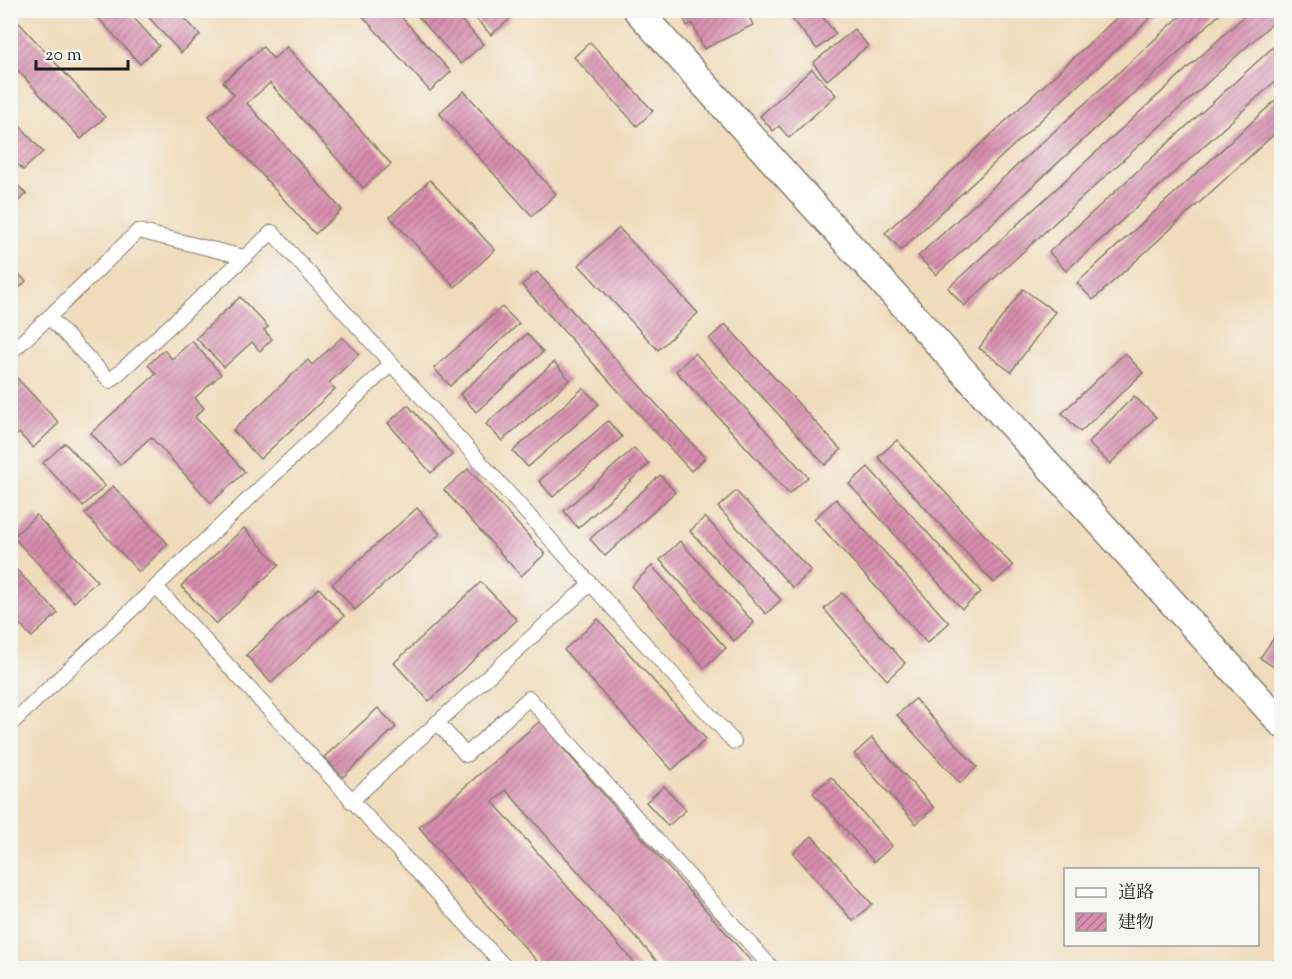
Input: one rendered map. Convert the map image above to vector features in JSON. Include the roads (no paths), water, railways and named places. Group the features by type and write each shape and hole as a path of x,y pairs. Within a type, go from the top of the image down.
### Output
{"street":[{"path":"637,10 1281,724"}],"lane":[{"path":"10,353 138,231 244,257"},
{"path":"49,317 110,381 272,232 734,742"},
{"path":"10,725 391,364"},
{"path":"351,801 590,584"},
{"path":"156,587 506,969"},
{"path":"437,722 466,755 529,698 772,969"}]}
